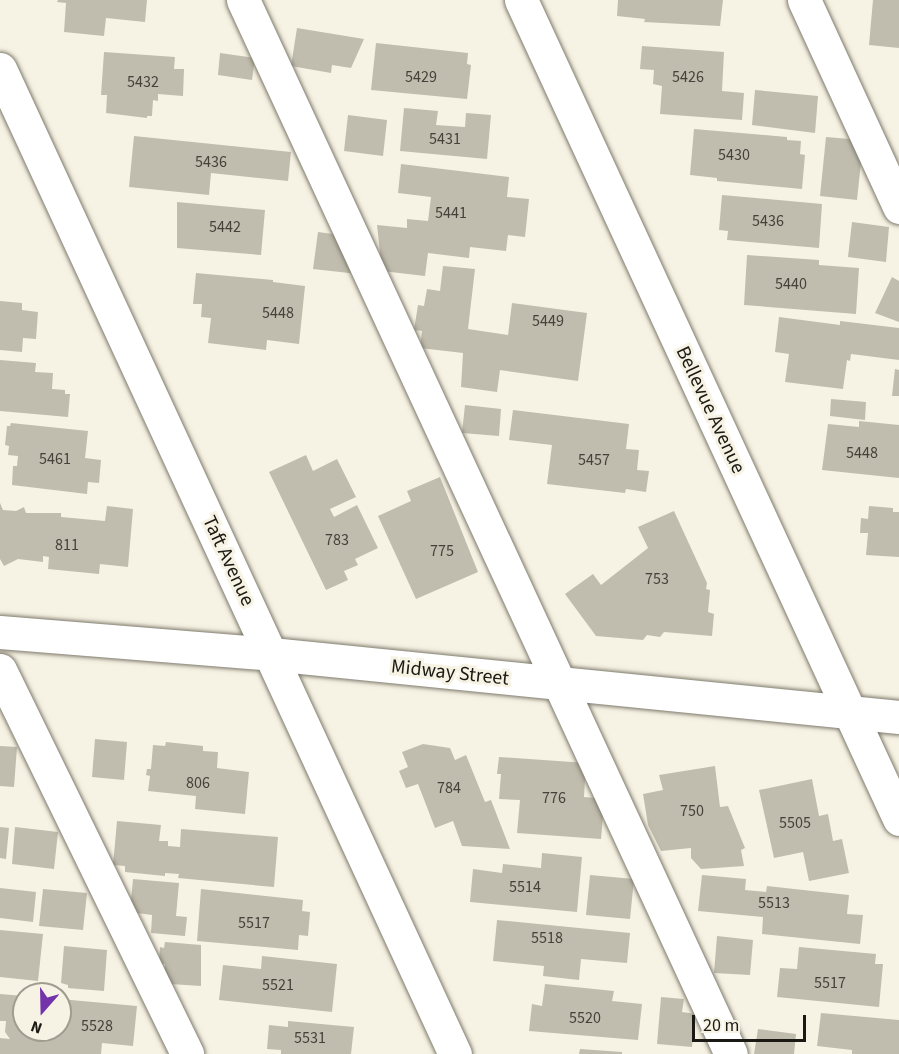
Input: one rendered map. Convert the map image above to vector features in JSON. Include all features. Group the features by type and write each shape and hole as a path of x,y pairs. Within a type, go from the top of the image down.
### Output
{"street":[{"path":"243,0 731,1054"},
{"name":"Bellevue Avenue","path":"521,0 899,819"},
{"path":"804,0 899,207"},
{"name":"Taft Avenue","path":"0,69 455,1054"},
{"name":"Midway Street","path":"0,632 272,654 560,685 899,717"},
{"path":"0,670 187,1054"}],"building":[{"path":"58,0 147,0 145,22 106,18 104,36 64,32 66,3 57,2"},
{"path":"618,0 723,0 720,26 644,22 645,19 617,16"},
{"path":"873,0 899,0 899,48 869,45"},
{"path":"297,28 364,39 351,68 332,65 331,73 291,66"},
{"path":"376,43 468,53 467,64 471,65 467,99 371,90"},
{"path":"642,46 724,52 722,91 744,93 742,120 660,114 662,86 653,84 654,70 640,69"},
{"path":"104,52 175,57 174,69 184,69 183,96 158,94 158,101 153,100 152,116 147,116 147,118 106,113 107,95 101,95"},
{"path":"220,53 255,58 252,80 218,75"},
{"path":"755,90 818,96 815,133 752,125"},
{"path":"404,108 438,111 436,125 465,127 466,113 491,115 487,159 400,151"},
{"path":"348,115 387,120 383,156 344,151"},
{"path":"694,129 787,137 787,140 801,141 800,154 805,155 802,189 717,181 717,178 690,175"},
{"path":"134,136 291,152 288,181 211,173 209,195 129,187"},
{"path":"826,137 850,139 861,162 857,200 820,196"},
{"path":"401,164 509,177 507,197 529,199 525,237 508,235 506,251 470,247 469,258 428,253 425,276 382,271 377,225 407,228 407,219 428,221 431,197 398,193"},
{"path":"722,195 822,204 819,248 727,240 728,231 719,230"},
{"path":"177,202 265,210 261,255 177,248"},
{"path":"852,222 889,227 886,262 848,257"},
{"path":"318,232 340,235 358,274 313,269"},
{"path":"747,255 819,260 819,265 859,268 856,314 744,305"},
{"path":"443,266 475,269 468,329 508,335 512,303 587,313 578,381 500,370 497,392 461,387 463,353 420,348 422,331 414,330 418,305 424,306 427,289 440,291"},
{"path":"196,273 273,280 273,282 305,286 299,344 267,340 266,350 208,343 211,318 201,317 202,304 193,304"},
{"path":"892,277 899,281 899,322 875,313"},
{"path":"0,301 22,303 22,310 38,312 36,339 23,338 22,352 0,350"},
{"path":"779,317 840,325 840,321 899,328 899,360 851,354 850,361 847,360 843,389 785,382 789,354 775,352"},
{"path":"0,360 36,363 35,372 53,373 52,389 65,390 65,394 70,394 68,417 0,411"},
{"path":"895,369 899,370 899,396 892,396"},
{"path":"831,399 866,402 865,420 830,416"},
{"path":"465,405 501,409 499,436 462,433"},
{"path":"513,410 629,424 626,449 639,450 637,470 649,471 646,492 626,489 625,493 547,484 552,445 509,440"},
{"path":"859,421 899,425 899,478 822,470 828,424 859,427"},
{"path":"11,423 88,431 85,458 101,460 99,483 88,482 87,494 12,485 13,466 17,466 18,456 8,455 9,446 5,445 7,426"},
{"path":"306,455 313,471 337,459 356,497 330,509 334,517 357,505 378,548 355,559 358,565 344,571 348,580 326,590 269,472"},
{"path":"440,477 478,572 416,599 378,516 411,501 407,491"},
{"path":"0,503 3,510 16,511 24,507 26,513 61,513 61,517 105,521 107,506 133,509 128,567 100,564 99,574 48,569 49,557 43,556 43,562 18,559 4,566 0,559"},
{"path":"869,506 893,508 893,512 899,512 899,557 866,555 868,533 860,533 861,518 868,519"},
{"path":"674,511 707,583 706,589 710,590 708,612 714,614 712,636 664,632 660,637 647,635 643,640 596,636 565,594 593,574 601,585 648,548 638,527"},
{"path":"95,739 127,742 124,780 92,777"},
{"path":"166,742 203,746 203,751 218,752 217,768 249,772 245,814 195,809 196,796 148,791 150,776 146,775 147,769 151,769 153,745 165,746"},
{"path":"423,744 450,748 455,760 466,755 485,802 491,800 510,849 462,846 453,821 435,828 418,784 406,788 399,771 408,767 402,752"},
{"path":"0,746 17,747 14,787 0,786"},
{"path":"499,757 586,763 584,797 596,798 603,816 601,839 517,833 520,800 499,799 501,774 497,774"},
{"path":"715,766 720,807 728,806 745,848 741,850 744,866 701,869 691,858 691,848 661,851 648,825 643,794 663,790 659,775"},
{"path":"812,779 819,816 828,814 833,841 842,839 849,873 809,881 803,852 774,858 759,790"},
{"path":"117,821 161,825 159,841 168,841 168,846 180,847 181,829 278,837 274,887 178,878 179,874 165,873 165,876 125,872 125,866 113,865"},
{"path":"0,827 9,828 6,859 0,858"},
{"path":"15,827 58,832 54,869 12,864"},
{"path":"542,853 582,857 577,912 470,902 473,869 502,873 503,864 541,868"},
{"path":"590,875 634,879 630,919 586,915"},
{"path":"702,875 746,879 745,890 766,892 767,886 849,895 847,914 863,915 860,944 762,934 763,917 698,911"},
{"path":"133,879 179,883 176,916 187,917 185,936 151,933 152,915 130,912"},
{"path":"0,888 36,892 33,922 0,918"},
{"path":"43,889 87,893 83,930 39,926"},
{"path":"201,889 303,900 302,911 310,912 308,936 299,935 298,950 197,941"},
{"path":"497,920 630,933 627,963 581,959 579,980 543,976 544,966 493,961"},
{"path":"0,930 43,934 38,981 0,977"},
{"path":"717,936 753,940 750,975 714,973"},
{"path":"165,942 201,945 201,986 170,984 164,976 165,964 159,964 160,947 164,948"},
{"path":"64,946 107,950 104,991 72,988 72,982 61,982"},
{"path":"799,947 876,954 875,964 883,964 879,1007 777,997 780,968 797,969"},
{"path":"262,956 337,964 332,1012 219,1000 223,965 261,969"},
{"path":"545,984 614,991 612,1001 642,1004 638,1040 529,1031 532,1004 542,1006"},
{"path":"0,994 12,995 12,1042 72,1042 72,1000 137,1006 133,1046 102,1043 101,1054 0,1054 0,1038 10,1039 5,1032 6,1021 0,1021"},
{"path":"661,997 684,999 682,1012 695,1014 692,1047 657,1044"},
{"path":"821,1013 899,1020 899,1054 852,1054 852,1050 817,1046"},
{"path":"288,1021 354,1027 351,1054 281,1054 281,1050 267,1049 269,1025 288,1027"},
{"path":"758,1029 796,1034 794,1054 754,1054"},
{"path":"580,1049 622,1052 622,1054 579,1054"}]}
